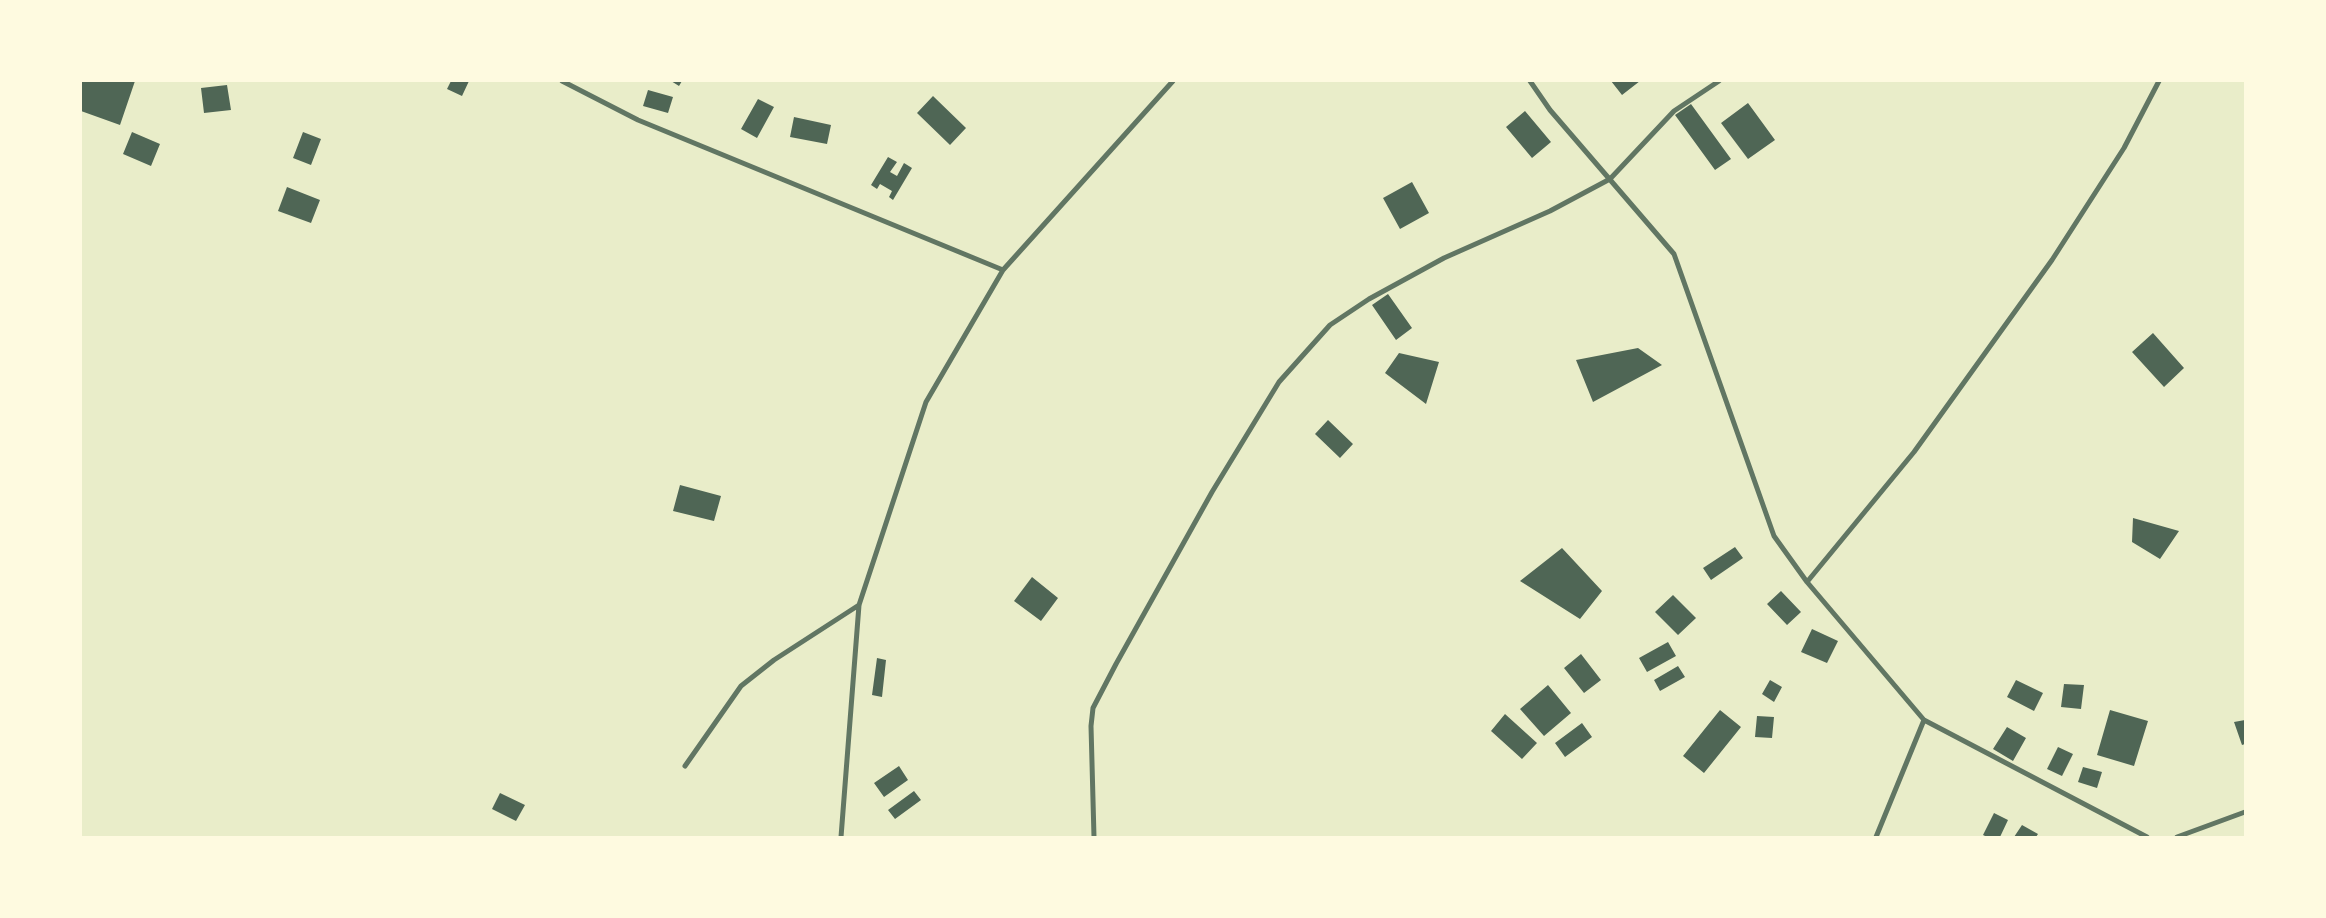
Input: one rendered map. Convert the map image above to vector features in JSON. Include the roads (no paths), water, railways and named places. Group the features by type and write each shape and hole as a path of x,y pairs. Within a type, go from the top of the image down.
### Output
{"street":[{"path":"562,81 638,120 1003,270"},
{"path":"841,837 858,605 926,402 1003,270 1174,81"},
{"path":"1530,81 1550,110 1674,254 1774,536 1807,582 1924,720 2148,837"},
{"path":"1094,837 1090,726 1094,708 1116,664 1212,492 1279,382 1330,325 1369,299 1444,258 1550,211 1610,179 1674,111 1719,81"},
{"path":"1807,582 1914,452 2052,260 2124,148 2159,81"},
{"path":"685,766 742,686 774,660 858,605"},
{"path":"1876,837 1924,720"},
{"path":"2177,837 2245,812"}]}
